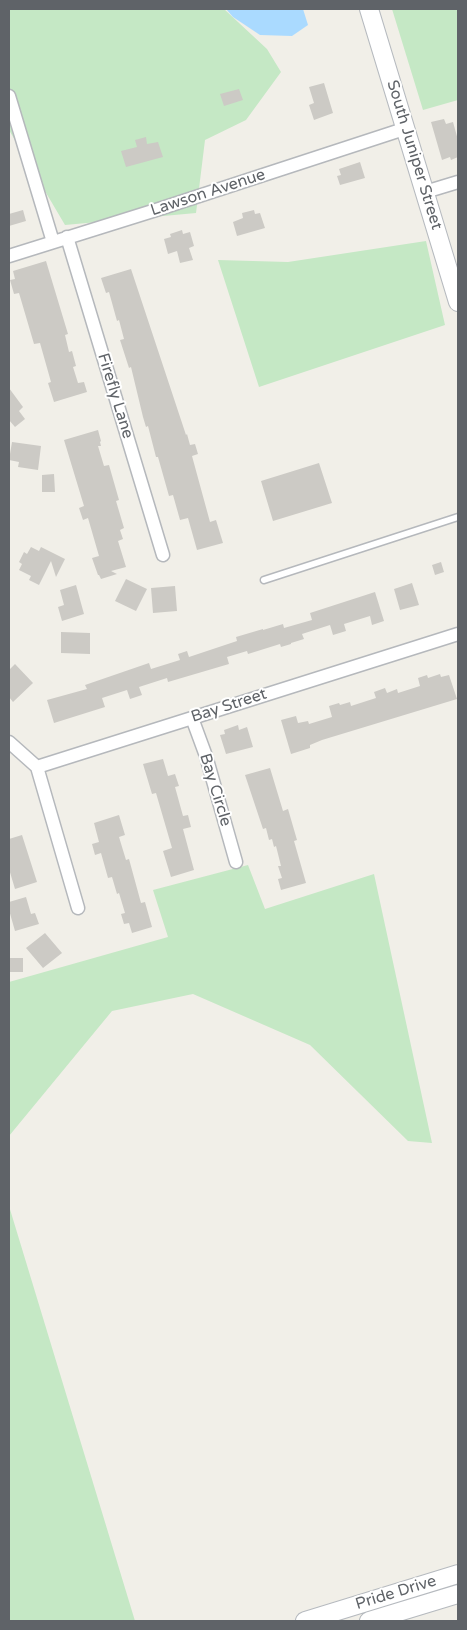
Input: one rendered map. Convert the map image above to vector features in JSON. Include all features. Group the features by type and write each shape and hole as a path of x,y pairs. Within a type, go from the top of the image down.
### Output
{"street":[{"name":"South Juniper Street","path":"369,9 407,128 458,302"},
{"path":"9,96 53,242"},
{"name":"Lawson Avenue","path":"9,256 407,128"},
{"path":"425,192 458,182"},
{"name":"Firefly Lane","path":"67,237 163,555"},
{"name":"Bay Street","path":"37,767 458,634"},
{"name":"Bay Circle","path":"192,718 206,756 236,862"},
{"path":"9,742 37,767 78,908"},
{"name":"Pride Drive","path":"305,1621 458,1574"},
{"name":"Pride Drive","path":"369,1621 458,1594"}],"lane":[{"path":"264,580 458,517"}],"green space":[{"path":"9,9 224,9 267,49 281,72 246,120 205,140 196,213 65,225 9,130"},
{"path":"392,9 458,9 458,100 423,110"},
{"path":"426,241 445,325 259,387 218,260 288,262"},
{"path":"248,865 265,909 374,874 432,1143 408,1141 310,1045 193,994 112,1011 9,1136 9,982 168,937 153,890"},
{"path":"9,1206 135,1621 9,1621"}],"water":[{"path":"226,9 303,9 308,25 292,36 260,35 233,17"}],"building":[{"path":"324,83 333,113 314,120 309,105 314,103 309,87"},
{"path":"239,89 243,100 224,106 220,94"},
{"path":"444,119 446,124 453,122 458,140 458,157 451,160 450,157 442,160 431,122"},
{"path":"146,137 147,144 158,142 163,157 126,167 121,151 137,147 135,140"},
{"path":"360,162 365,178 340,185 337,176 341,175 339,169"},
{"path":"23,210 26,221 9,226 9,214"},
{"path":"254,210 255,214 260,213 265,228 237,236 233,222 243,218 242,213"},
{"path":"182,230 183,234 190,232 194,246 189,248 193,260 180,263 177,251 168,254 164,239 171,237 170,234"},
{"path":"46,261 68,334 65,335 69,352 72,351 76,366 73,367 78,383 84,382 87,392 54,402 48,383 51,382 40,343 34,344 19,293 14,294 10,280 15,279 13,271"},
{"path":"131,269 186,435 190,445 195,444 198,454 192,456 210,522 216,520 223,543 197,550 188,518 180,520 173,495 169,496 148,426 146,427 143,417 131,367 129,368 120,340 124,339 119,320 117,321 109,292 106,293 101,278"},
{"path":"9,388 23,407 19,411 25,419 15,427 9,420"},
{"path":"98,430 101,446 98,446 104,466 109,465 119,500 116,501 124,528 120,530 123,539 118,541 126,567 111,571 117,574 101,579 92,558 99,556 88,518 83,520 79,508 84,506 64,440"},
{"path":"12,442 41,446 38,470 18,467 19,462 9,460"},
{"path":"319,463 332,503 273,521 261,481"},
{"path":"54,474 55,492 42,492 42,475"},
{"path":"31,547 39,551 41,547 65,559 56,577 51,561 39,585 29,580 31,576 19,570 22,564 19,562 24,552 27,554"},
{"path":"441,562 444,572 435,575 432,565"},
{"path":"126,579 147,589 136,611 115,601"},
{"path":"412,583 419,605 400,610 394,589"},
{"path":"76,585 84,614 62,621 58,607 64,605 60,590"},
{"path":"175,586 177,611 153,613 151,588"},
{"path":"375,592 384,621 372,625 370,616 344,624 346,631 333,635 330,625 302,634 304,639 291,644 281,647 280,644 248,654 247,651 227,657 229,664 168,682 167,678 139,687 142,695 130,699 127,690 102,698 105,707 54,723 47,700 87,689 85,685 149,663 151,669 180,660 178,654 187,651 189,657 237,641 236,637 283,624 284,628 312,620 310,613"},
{"path":"61,632 90,633 90,654 61,653"},
{"path":"15,664 33,683 13,702 9,697 9,670"},
{"path":"440,674 441,677 449,675 457,699 322,740 310,745 310,748 291,754 281,720 296,716 298,723 308,721 309,724 332,717 329,706 350,702 351,706 376,698 374,692 385,688 387,693 397,689 398,693 420,686 418,678 427,675 428,678"},
{"path":"238,725 239,730 247,727 253,747 226,754 220,735 225,734 224,730"},
{"path":"163,759 168,776 175,774 179,786 175,787 183,816 188,815 191,827 183,829 194,870 171,877 163,851 172,848 156,793 152,794 143,764"},
{"path":"270,768 283,811 288,809 297,840 294,841 306,883 281,890 278,879 282,878 278,866 281,866 276,846 274,847 272,839 269,840 266,828 263,829 245,775"},
{"path":"119,815 125,835 119,837 126,860 129,859 141,903 145,902 152,927 132,933 129,923 124,924 121,914 125,913 112,877 108,878 101,853 95,855 92,844 99,842 94,823"},
{"path":"22,835 37,882 15,889 9,869 9,839"},
{"path":"26,897 31,914 35,913 39,924 15,931 9,910 9,902"},
{"path":"45,933 62,953 43,968 26,948"},
{"path":"9,958 23,958 23,972 9,972"}]}
